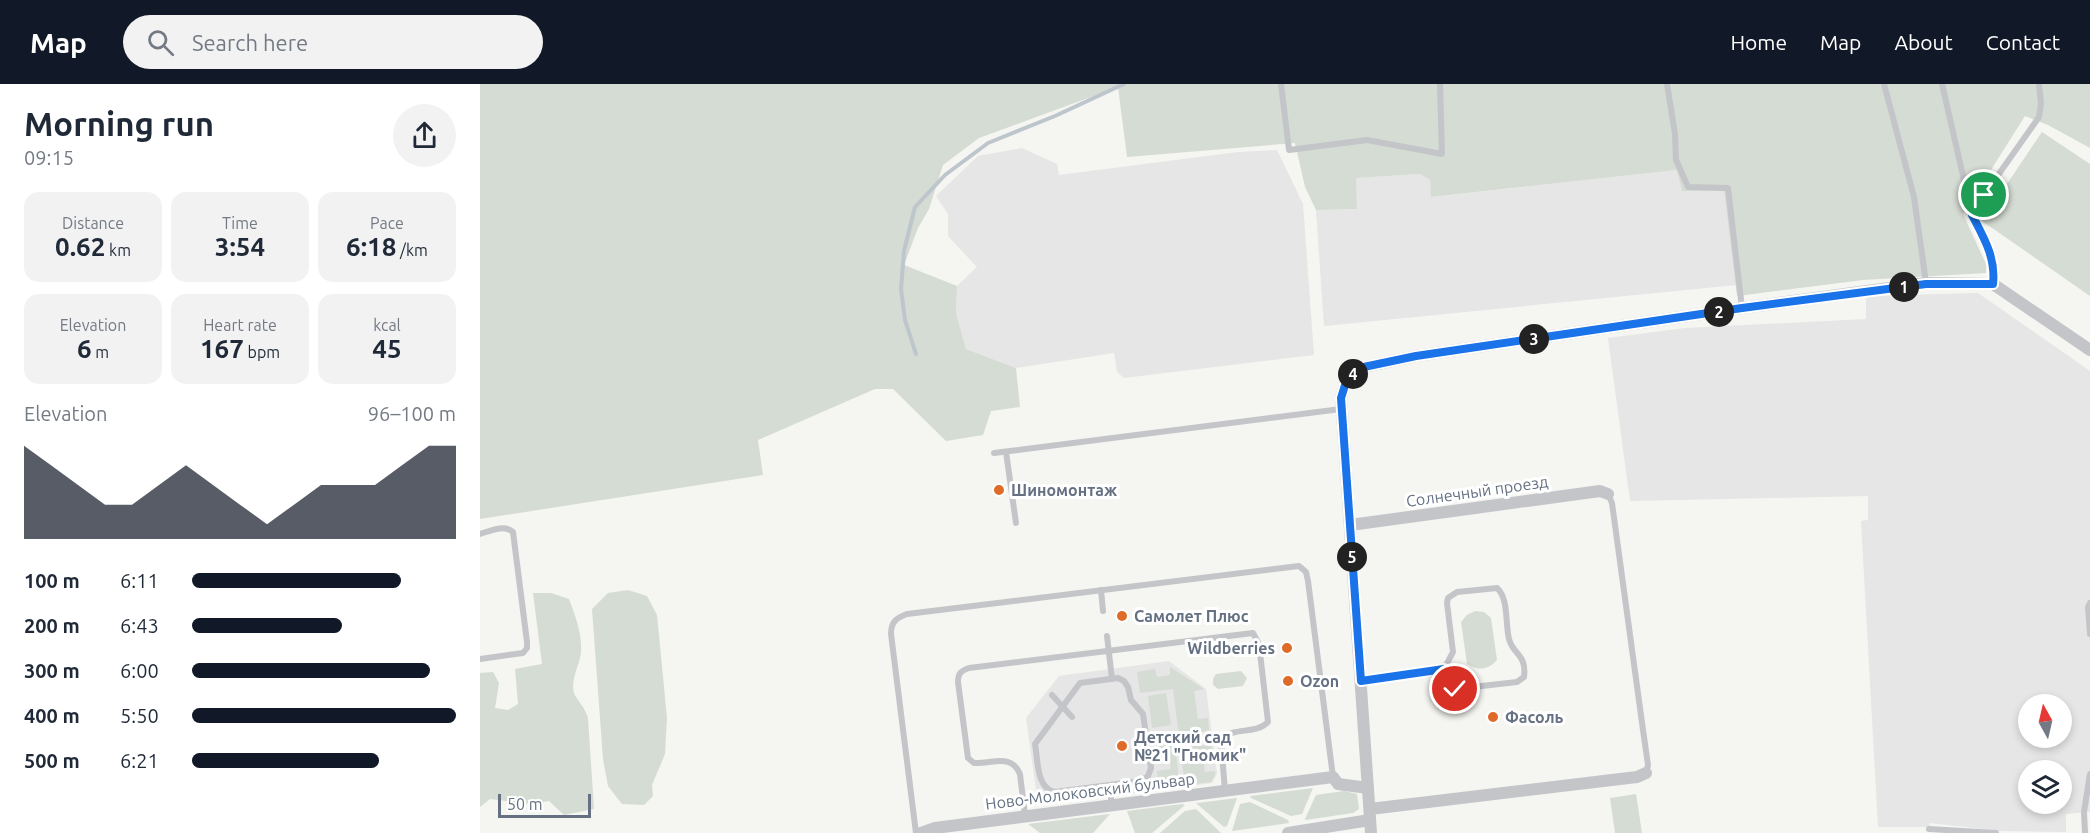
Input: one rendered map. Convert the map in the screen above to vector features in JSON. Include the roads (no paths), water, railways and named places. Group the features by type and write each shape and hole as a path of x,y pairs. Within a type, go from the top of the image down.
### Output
{"street":[{"path":"1371,821 1341,404 1346,382 1359,368 1416,356 1742,308 1926,284 1993,284 2090,350"},
{"name":"Солнечный проезд","path":"1350,525 1600,491 1608,494"},
{"path":"1288,833 1321,830 1628,778 1646,773"},
{"name":"Ново-Молоковский бульвар","path":"921,833 935,828 1333,777 1338,784 1368,788"}],"lane":[{"path":"1281,84 1289,150 1367,140 1442,154 1440,84"},
{"path":"1667,84 1676,160 1688,187 1728,188 1742,308"},
{"path":"1884,84 1914,197 1926,284"},
{"path":"1942,84 1972,215 1992,255 1993,284"},
{"path":"1972,215 2039,117 2041,104 2039,84"},
{"path":"993,453 1341,404"},
{"path":"1006,452 1016,523"},
{"path":"1608,494 1612,503 1648,765 1646,773"},
{"path":"480,534 503,528 508,528 513,532 527,642 527,648 523,653 480,659"},
{"path":"916,833 891,634 891,625 897,618 907,614 1299,566 1306,572 1308,580 1333,777"},
{"path":"1497,588 1503,596 1509,641 1523,659 1524,677 1517,682 1455,689 1449,682 1444,669 1453,652 1448,598 1457,592 1497,588"},
{"path":"1101,590 1103,611"},
{"path":"2090,603 2088,607 2090,634"},
{"path":"1025,816 1020,774 1017,768 1011,762 1004,761 974,764 968,758 958,676 961,671 969,668 1253,633 1257,638 1268,722 1257,729 1232,732 1225,735 1221,741 1226,791"},
{"path":"1107,636 1112,679"},
{"path":"1361,681 1444,669"},
{"path":"1118,678 1124,681 1131,700 1143,714 1151,768 1145,779 1055,792 1047,790 1042,784 1035,744 1063,707 1080,683 1118,678"},
{"path":"1052,695 1072,717"},
{"path":"2085,833 2084,813 2090,774"},
{"path":"1109,785 1112,805"},
{"path":"1929,829 1996,833"}],"waterway":[{"path":"916,354 905,320 901,289 904,251 915,207 945,175 988,143 1055,116 1124,84"}],"place":[{"name":"Шиномонтаж","path":"999,490"},
{"name":"Самолет Плюс","path":"1122,616"},
{"name":"Wildberries","path":"1287,648"},
{"name":"Ozon","path":"1288,681"},
{"name":"Фасоль","path":"1493,717"},
{"name":"Детский сад №21 \"Гномик\"","path":"1122,746"}]}
